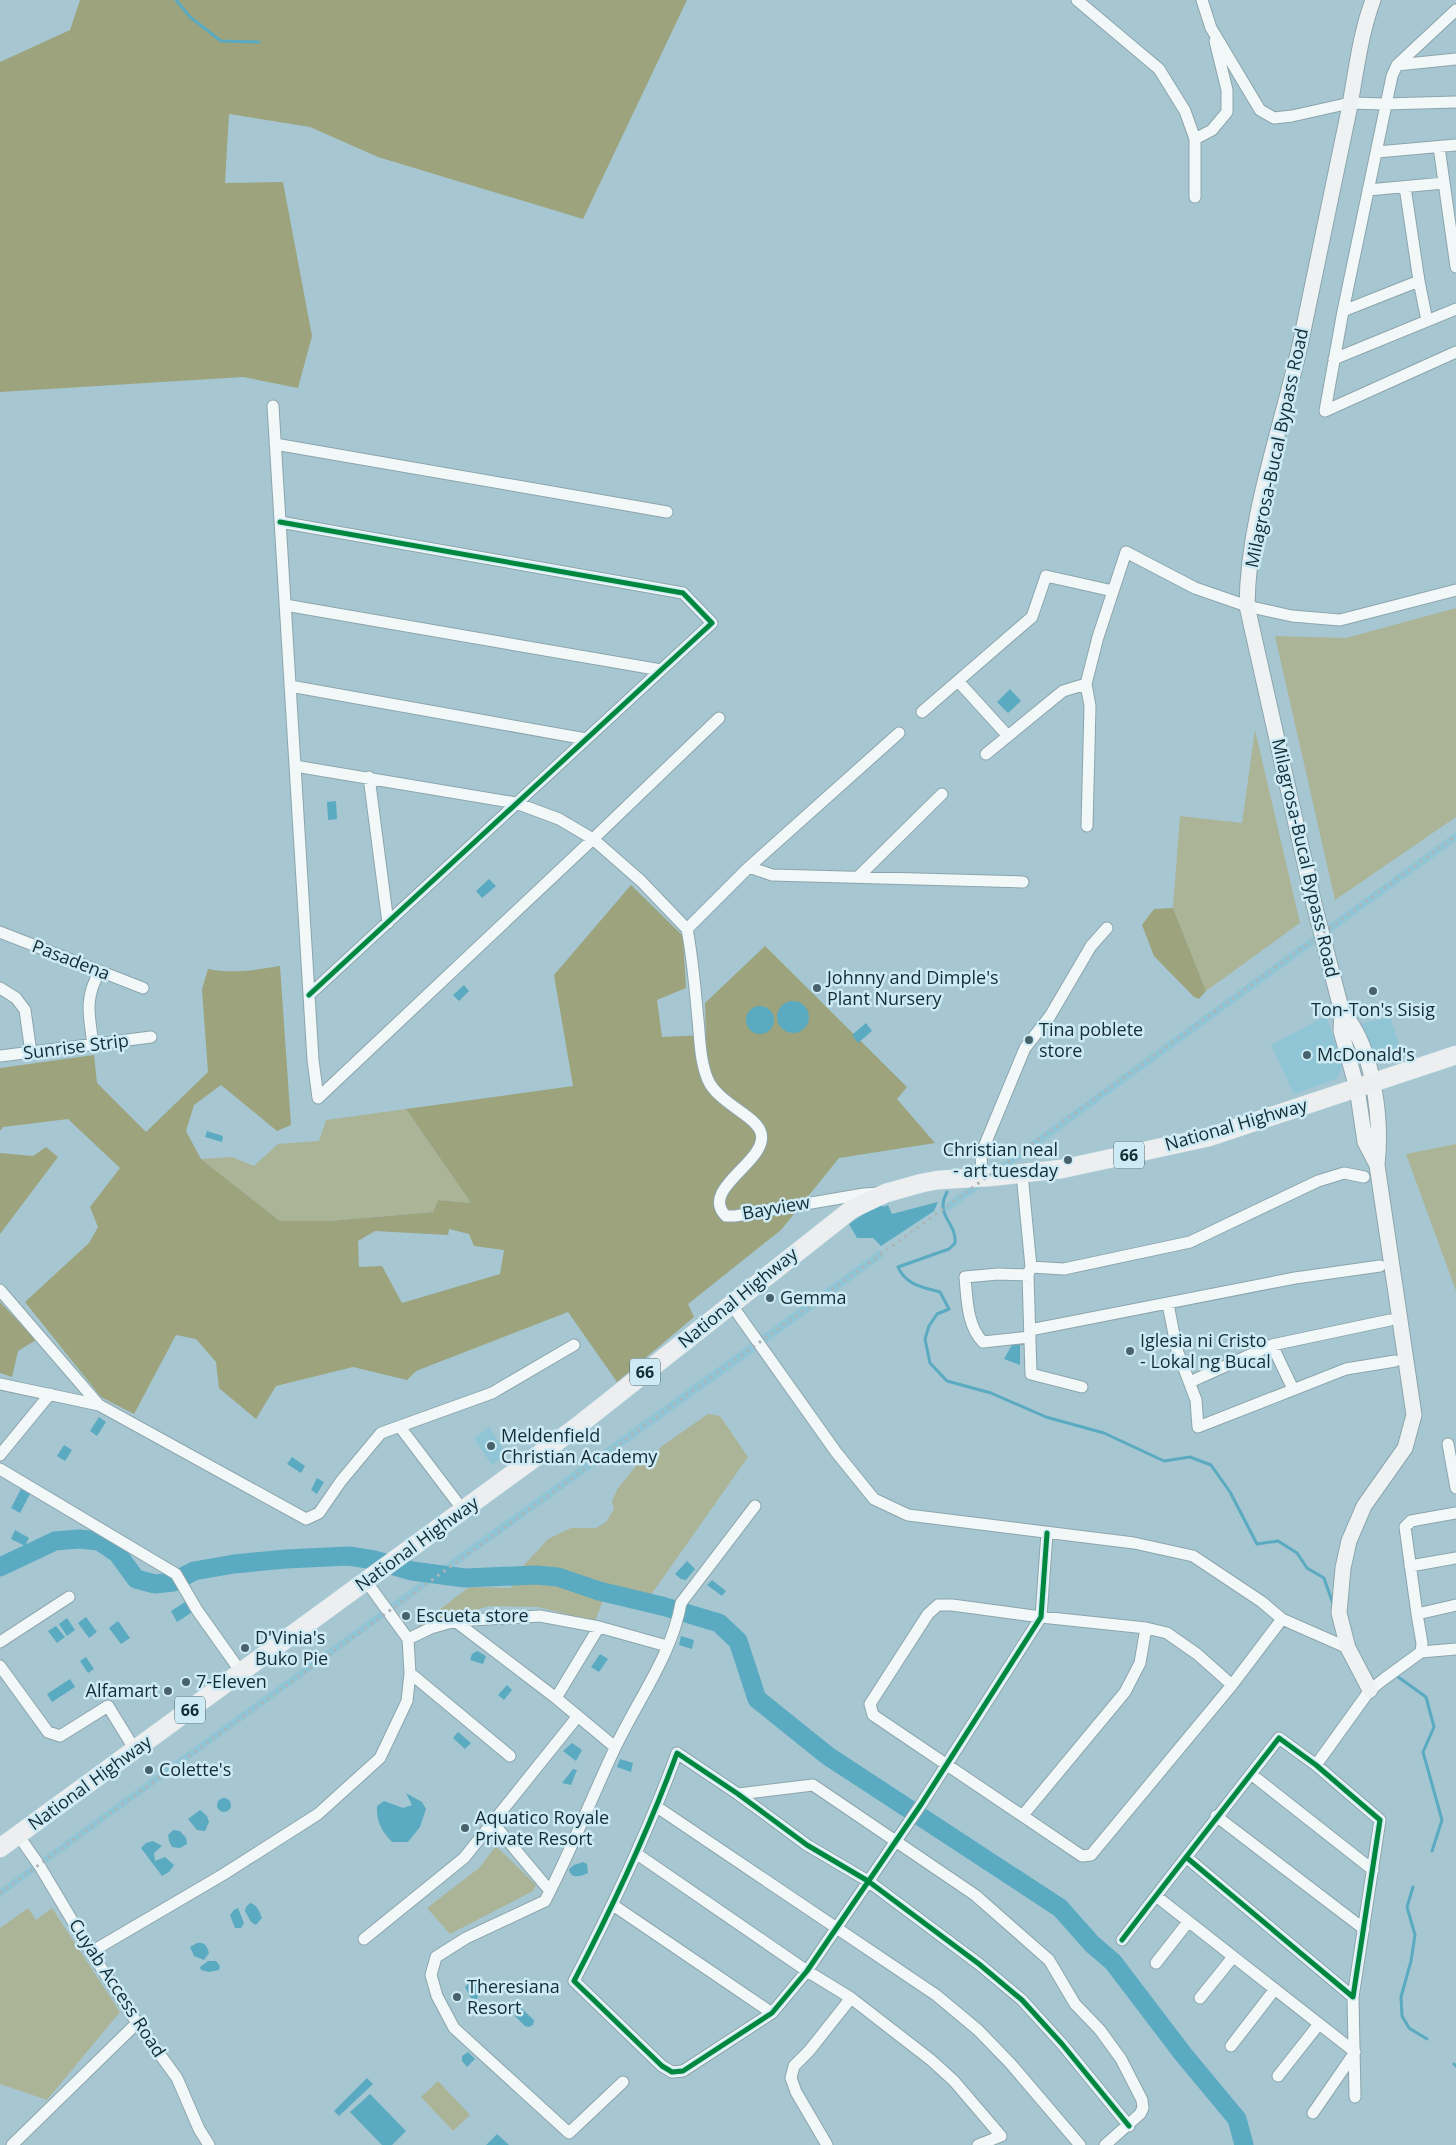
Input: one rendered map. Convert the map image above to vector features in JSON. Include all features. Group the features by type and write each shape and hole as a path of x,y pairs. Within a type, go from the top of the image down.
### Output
{"main road":[{"name":"Milagrosa-Bucal Bypass Road","path":"1373,0 1365,22 1301,340 1261,501 1247,584 1247,606 1314,904 1342,1012 1341,1031 1357,1088 1365,1142 1377,1165"},
{"name":"Milagrosa-Bucal Bypass Road","path":"1342,1012 1353,1025 1374,1083 1380,1139 1377,1165"},
{"name":"National Highway","path":"0,1848 574,1429 841,1216 857,1206 886,1193 938,1180 982,1178 1062,1169 1209,1137 1456,1055"},
{"path":"1370,1690 1348,1648 1339,1613 1343,1568 1349,1541 1364,1506 1405,1448 1414,1415 1377,1165"}],"street":[{"path":"1077,0 1158,69 1185,111 1195,139 1195,197"},
{"path":"1195,139 1212,130 1227,112 1227,90 1202,0"},
{"path":"1456,10 1451,18 1397,65 1392,76 1342,311 1325,411 1456,352"},
{"path":"1211,28 1260,110 1274,118 1292,116 1350,103 1456,102"},
{"path":"1397,65 1456,59"},
{"path":"1377,152 1456,145"},
{"path":"1439,147 1456,267"},
{"path":"1368,190 1444,184"},
{"path":"1405,187 1427,321"},
{"path":"1342,311 1419,281"},
{"path":"1334,359 1456,308"},
{"path":"273,406 309,995 318,1098 720,718"},
{"path":"275,444 667,512"},
{"path":"280,522 683,593 712,623 309,995"},
{"path":"1087,826 1090,706 1086,684 1098,637 1126,552 1195,588 1247,606 1292,616 1340,620 1456,590"},
{"path":"922,712 1032,617 1046,576 1113,591"},
{"path":"285,605 661,670"},
{"path":"958,681 1008,736"},
{"path":"986,754 1062,692 1086,684"},
{"path":"290,686 586,739"},
{"path":"295,766 516,803 559,819 593,840 641,881 686,929 750,867 899,733"},
{"path":"369,777 388,923"},
{"path":"858,877 942,794"},
{"path":"750,867 772,875 1023,882"},
{"path":"982,1178 981,1154 1025,1048 1050,1016 1091,946 1107,928"},
{"name":"Bayview","path":"686,929 694,978 702,1060 708,1079 718,1096 742,1112 760,1129 762,1134 758,1151 722,1191 719,1201 720,1210 726,1216 735,1216 864,1194 886,1193"},
{"name":"Pasadena","path":"0,932 143,988"},
{"path":"93,1044 88,1008 91,987 100,971"},
{"path":"0,988 16,998 25,1010 31,1053"},
{"name":"Sunrise Strip","path":"0,1056 151,1037"},
{"path":"1364,1177 1344,1173 1318,1181 1190,1242 1064,1269 965,1277 967,1308 976,1334 983,1342 1295,1278 1380,1266"},
{"path":"1022,1174 1030,1271 1031,1374 1082,1387"},
{"path":"0,1290 99,1405"},
{"path":"731,1304 836,1452 874,1500 908,1515 1134,1543 1193,1556 1262,1602 1282,1619 1348,1648"},
{"path":"1168,1304 1177,1350 1196,1400 1198,1427 1346,1369 1395,1361"},
{"path":"1190,1382 1272,1345 1390,1320"},
{"path":"0,1384 99,1405 306,1519 319,1513 341,1481 381,1433 492,1393 574,1345"},
{"path":"1272,1345 1293,1389"},
{"path":"0,1455 50,1394"},
{"path":"400,1427 463,1510"},
{"path":"1448,1444 1456,1488"},
{"path":"0,1469 179,1578 197,1610 241,1672"},
{"path":"623,2082 569,2133 454,2028 437,1996 431,1975 436,1957 466,1938 545,1900 615,1747 668,1646 678,1622 681,1603 755,1506"},
{"path":"1421,1652 1422,1643 1405,1526 1411,1521 1456,1513"},
{"path":"1047,1533 1041,1617 922,1802 905,1826 896,1840 868,1881 807,1971 772,2013 683,2071 672,2072 662,2066 574,1981 614,1905 657,1807 677,1753 738,1794 807,1845 868,1881 979,1964 1022,2000 1062,2044 1129,2126"},
{"path":"1410,1566 1456,1558"},
{"path":"91,1952 224,1874 318,1814 380,1758 406,1701 410,1673 408,1638 372,1576"},
{"path":"0,1642 69,1597"},
{"path":"1232,1685 1197,1654 1167,1633 1146,1628 952,1605 938,1605 928,1614 870,1704 873,1716 946,1763 1082,1856 1091,1856 1232,1685 1282,1619"},
{"path":"1417,1614 1456,1606"},
{"path":"408,1638 430,1628 455,1621 540,1616 599,1627 668,1646"},
{"path":"455,1621 556,1698 615,1747"},
{"path":"556,1698 599,1627"},
{"path":"1023,1815 1125,1692 1140,1663 1146,1628"},
{"path":"1316,1765 1370,1690 1421,1652 1456,1650"},
{"path":"0,1666 48,1732 60,1736 108,1706 134,1750"},
{"path":"410,1673 510,1756"},
{"path":"364,1940 464,1858 578,1716"},
{"path":"1122,1940 1216,1816 1279,1738 1316,1765 1380,1820 1353,1997 1355,2097"},
{"path":"1251,1774 1373,1870"},
{"path":"738,1794 813,1785 975,1895 1049,1960 1074,2004 1100,2030 1121,2059 1137,2088 1143,2108 1140,2114 1106,2145"},
{"path":"657,1807 936,1995 978,2030 1010,2062 1080,2145"},
{"path":"1216,1816 1364,1929"},
{"path":"493,1823 550,1891"},
{"name":"Cuyab Access Road","path":"18,1835 39,1865 137,2024 176,2078 198,2129 209,2145"},
{"path":"637,1854 807,1971 851,1998 931,2060 954,2081 1004,2141"},
{"path":"1186,1857 1353,1997"},
{"path":"1156,1896 1355,2052"},
{"path":"614,1905 772,2013"},
{"path":"1156,1963 1188,1922"},
{"path":"1200,1998 1233,1957"},
{"path":"1231,2046 1275,1989"},
{"path":"827,2145 796,2092 791,2078 794,2066 809,2051 851,1998"},
{"path":"12,2145 137,2024"},
{"path":"1278,2076 1319,2024"},
{"path":"1313,2113 1355,2052"},
{"path":"978,2145 1004,2141"}],"shaded area":[{"path":"1010,689 1021,701 1008,713 997,702"},
{"path":"336,801 337,819 328,820 327,802"},
{"path":"1456,832 1456,841 947,1212 943,1206"},
{"path":"489,879 496,886 482,898 476,891"},
{"path":"464,985 469,991 459,1001 453,995"},
{"path":"793,1001 799,1002 804,1006 808,1011 808,1023 804,1028 799,1032 793,1033 787,1032 782,1028 778,1023 777,1017 778,1011 782,1006 787,1002"},
{"path":"760,1006 770,1010 774,1020 770,1030 760,1034 750,1030 746,1020 750,1010"},
{"name":"McDonald's","path":"1326,1016 1342,1064 1341,1071 1336,1079 1294,1094 1271,1045"},
{"path":"1390,1017 1403,1057 1385,1061 1377,1059 1370,1053 1360,1024"},
{"path":"866,1023 872,1031 858,1043 852,1035"},
{"path":"207,1131 223,1136 222,1142 205,1137"},
{"path":"938,1202 934,1211 881,1246 873,1238 857,1238 849,1224 880,1203 883,1207 888,1205 892,1214"},
{"path":"880,1250 884,1256 762,1346 454,1567 443,1566"},
{"path":"1013,1343 1020,1345 1020,1365 1004,1359"},
{"path":"99,1417 106,1422 97,1436 90,1431"},
{"name":"Meldenfield Christian Academy","path":"489,1427 507,1454 492,1465 474,1439"},
{"path":"64,1445 72,1450 65,1461 57,1456"},
{"path":"292,1457 305,1466 301,1473 287,1464"},
{"path":"317,1478 324,1482 317,1494 311,1490"},
{"path":"21,1489 30,1494 20,1513 11,1508"},
{"path":"15,1530 29,1538 25,1546 11,1539"},
{"path":"687,1561 695,1569 686,1580 681,1579 675,1574"},
{"path":"425,1579 434,1581 0,1897 0,1889"},
{"path":"712,1580 726,1591 722,1596 707,1585"},
{"path":"185,1602 191,1613 177,1622 171,1611"},
{"path":"86,1617 97,1632 89,1638 78,1623"},
{"path":"67,1618 75,1630 67,1636 59,1624"},
{"path":"118,1621 130,1638 121,1644 109,1628"},
{"path":"56,1626 65,1637 57,1643 48,1631"},
{"path":"681,1636 694,1640 692,1649 679,1645"},
{"path":"477,1651 486,1656 483,1664 470,1660 472,1654"},
{"path":"600,1654 608,1659 599,1672 591,1667"},
{"path":"86,1657 94,1669 88,1673 80,1661"},
{"path":"70,1679 75,1687 52,1702 47,1694"},
{"path":"507,1685 512,1690 504,1700 498,1695"},
{"path":"458,1732 471,1743 465,1749 453,1738"},
{"path":"572,1743 582,1750 576,1761 563,1751"},
{"path":"620,1759 633,1763 631,1772 617,1767"},
{"path":"573,1769 577,1770 571,1785 562,1783"},
{"path":"406,1793 422,1802 426,1809 420,1827 408,1842 392,1842 380,1826 377,1806 384,1801 403,1808 412,1805"},
{"path":"221,1798 227,1798 231,1805 227,1812 221,1812 217,1808 217,1802"},
{"path":"200,1810 207,1816 209,1822 205,1831 197,1830 188,1819"},
{"path":"173,1830 180,1831 186,1838 187,1844 180,1848 172,1847 168,1835"},
{"path":"153,1841 162,1846 154,1853 155,1861 165,1857 174,1865 169,1872 162,1876 141,1848 146,1843"},
{"path":"583,1862 587,1864 588,1873 577,1876 572,1875 569,1869"},
{"path":"250,1903 257,1907 262,1918 256,1925 251,1922 245,1911"},
{"path":"238,1908 244,1923 241,1928 235,1928 230,1915"},
{"path":"197,1943 204,1944 207,1948 209,1953 204,1960 194,1956 190,1947"},
{"path":"208,1961 216,1961 220,1966 219,1970 209,1972 201,1970 200,1967"},
{"path":"468,1984 480,1986 477,1990 479,1994 476,2001 472,2000 465,1987"},
{"path":"517,2008 521,2008 534,2020 533,2025 525,2026 515,2016"},
{"path":"468,2052 475,2059 467,2067 462,2061 462,2056"},
{"path":"367,2078 373,2084 339,2116 334,2111"},
{"path":"370,2094 406,2131 392,2145 382,2145 350,2112"},
{"path":"497,2134 509,2145 486,2145"}],"green space":[{"path":"80,0 687,0 583,219 378,157 310,127 229,114 225,183 283,182 312,336 298,388 243,377 0,392 0,62 70,30"},
{"path":"1456,608 1456,817 1335,900 1275,636 1346,638"},
{"path":"1255,730 1300,923 1206,991 1173,908 1180,816 1242,823"},
{"path":"631,885 683,936 686,988 657,1000 662,1037 706,1035 705,1003 765,946 907,1087 897,1099 935,1143 839,1158 781,1230 688,1304 694,1317 617,1382 568,1312 416,1371 407,1380 353,1367 276,1386 256,1419 219,1388 216,1362 196,1339 176,1335 134,1414 101,1397 25,1302 89,1243 98,1227 90,1207 120,1168 68,1119 3,1127 0,1131 0,1068 94,1055 97,1083 146,1132 208,1072 202,989 208,969 235,971 280,966 291,1125 277,1131 221,1085 194,1105 186,1131 201,1159 280,1221 330,1221 433,1212 438,1200 471,1203 406,1109 573,1086 554,975","holes":["449,1229 469,1234 474,1246 504,1250 500,1274 402,1303 382,1266 359,1267 358,1241 375,1231 448,1235"]},
{"path":"1173,908 1206,991 1199,999 1194,997 1154,956 1142,925 1154,909"},
{"path":"406,1109 471,1203 438,1200 433,1212 330,1221 280,1221 201,1159 232,1157 254,1166 278,1144 319,1141 326,1120"},
{"path":"1456,1144 1456,1291 1406,1154"},
{"path":"46,1147 58,1157 0,1234 0,1153 33,1156"},
{"path":"0,1302 36,1340 18,1351 12,1377 0,1373"},
{"path":"708,1414 720,1416 748,1457 646,1602 606,1593 595,1621 538,1607 489,1606 416,1628 469,1587 511,1588 514,1576 548,1539 571,1528 596,1528 606,1522 614,1509 612,1501 618,1488 640,1461 647,1461 662,1446"},
{"path":"496,1846 536,1885 533,1891 450,1934 427,1908 479,1868"},
{"path":"28,1908 36,1920 52,1908 120,2012 47,2100 0,2084 0,1928"},
{"path":"438,2081 470,2115 453,2131 421,2097"}],"waterway":[{"path":"176,0 190,17 221,41 259,42"},
{"path":"947,1192 943,1207 953,1230 955,1243 949,1249 898,1267 910,1282 940,1292 949,1309 937,1314 929,1326 925,1339 930,1363 947,1381 991,1393 1046,1417 1104,1433 1164,1461 1190,1457 1211,1465 1230,1492 1257,1544 1278,1541 1297,1553 1307,1568 1324,1578 1333,1604"},
{"path":"0,1567 55,1541 79,1539 99,1541 117,1553 136,1579 155,1584 173,1582 194,1571 234,1564 349,1556 374,1560 412,1571 465,1578 536,1575 558,1577 599,1591 662,1606 719,1623 738,1641 757,1699 828,1756 1060,1908 1092,1944 1113,1962 1183,2054 1237,2119 1244,2145"},
{"path":"1394,1674 1426,1697 1434,1727 1423,1752 1442,1820 1432,1851"},
{"path":"1413,1887 1407,1907 1415,1935 1411,1961 1401,1997 1402,2016 1409,2028 1427,2039"}],"railway":[{"path":"0,1893 1456,836"}],"cycle path":[{"path":"280,522 683,593 712,623 309,995"},
{"path":"1047,1533 1041,1617 922,1803 807,1971 772,2013 683,2071 672,2072 662,2066 574,1981 629,1868 677,1753 738,1794 807,1845 868,1881 979,1964 1022,2000 1062,2044 1129,2126"},
{"path":"1122,1940 1181,1864 1200,1839 1259,1763 1279,1738 1316,1765 1380,1820 1353,1997 1186,1857"}],"place":[{"name":"Johnny and Dimple's Plant Nursery","path":"817,988"},
{"name":"Ton-Ton's Sisig","path":"1373,991"},
{"name":"Tina poblete store","path":"1029,1040"},
{"name":"McDonald's","path":"1307,1055"},
{"name":"Christian neal - art tuesday","path":"1068,1160"},
{"name":"Gemma","path":"770,1298"},
{"name":"Iglesia ni Cristo - Lokal ng Bucal","path":"1130,1351"},
{"name":"Meldenfield Christian Academy","path":"491,1446"},
{"name":"Escueta store","path":"406,1616"},
{"name":"D'Vinia's Buko Pie","path":"245,1648"},
{"name":"7-Eleven","path":"186,1682"},
{"name":"Alfamart","path":"168,1691"},
{"name":"Colette's","path":"149,1770"},
{"name":"Aquatico Royale Private Resort","path":"465,1828"},
{"name":"Theresiana Resort","path":"457,1997"}]}
